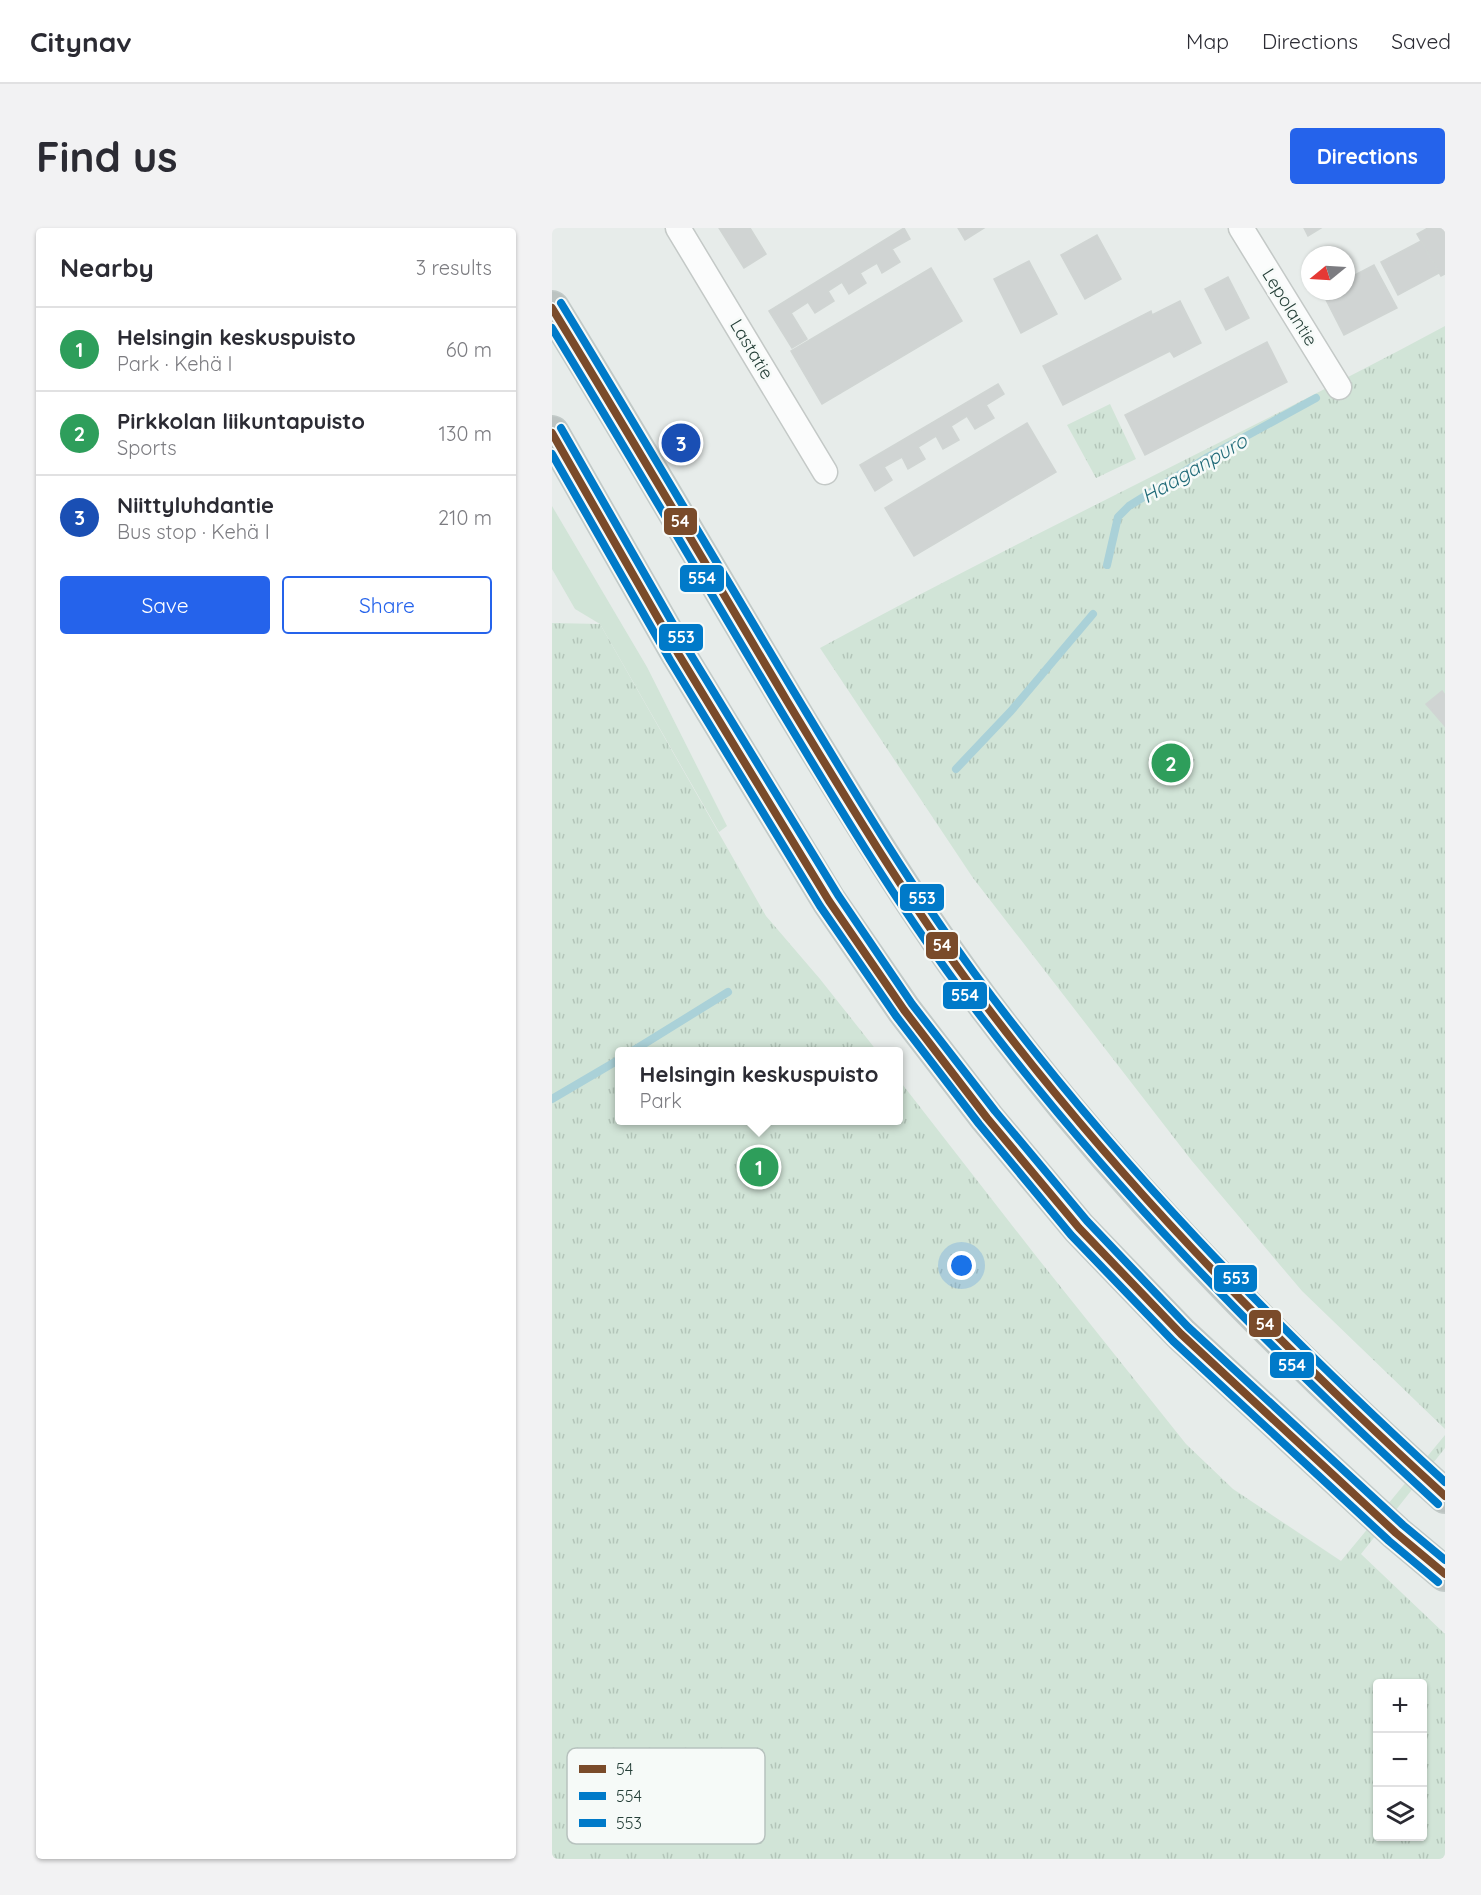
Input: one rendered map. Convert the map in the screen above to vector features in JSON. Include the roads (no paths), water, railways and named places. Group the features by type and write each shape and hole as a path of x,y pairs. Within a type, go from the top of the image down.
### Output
{"highway":[{"path":"552,308 887,865 965,978 1040,1077 1129,1182 1226,1287 1354,1414 1445,1496"},
{"path":"552,433 680,655 829,901 911,1019 987,1118 1079,1228 1181,1334 1396,1533 1445,1574"},
{"path":"1354,1414 1445,1470"},
{"path":"1396,1533 1445,1587"}],"street":[{"name":"Lastatie","path":"678,228 825,472"},
{"name":"Lepolantie","path":"1241,228 1339,387"}],"waterway":[{"name":"Haaganpuro","path":"1107,565 1118,517 1129,506 1208,457 1316,398"},
{"name":"Haaganpuro","path":"956,769 1011,711 1093,614"},
{"name":"Haaganpuro","path":"639,1047 728,992"},
{"name":"Haaganpuro","path":"552,1099 615,1062"}],"place":[{"name":"Niittyluhdantie","path":"681,443"},
{"name":"Pirkkolan liikuntapuisto","path":"1171,763"},
{"name":"Helsingin keskuspuisto","path":"759,1167"}]}
